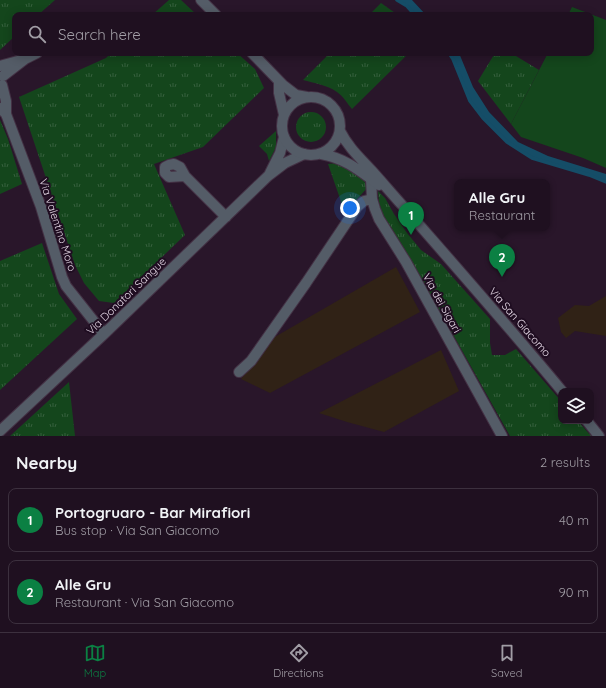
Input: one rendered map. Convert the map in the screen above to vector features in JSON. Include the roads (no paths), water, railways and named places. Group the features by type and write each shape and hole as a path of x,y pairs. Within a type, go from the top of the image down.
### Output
{"street":[{"path":"201,0 213,12"},
{"path":"1,77 31,56"},
{"path":"255,56 278,81 296,95 320,98 329,103 340,117 341,127 335,144 328,151 309,156 292,148 284,137 282,125 285,111 291,105 308,97"},
{"name":"Via Valentino Moro","path":"1,77 6,101 3,111 41,207 62,277 66,286 104,334"},
{"path":"278,81 284,115"},
{"name":"Via San Giacomo","path":"340,131 348,145 395,197 560,388"},
{"name":"Via Donatori Sangue","path":"268,176 280,153 284,137"},
{"name":"Via Donatori Sangue","path":"0,431 104,334 268,176 285,163 304,154"},
{"name":"Via San Giacomo","path":"321,154 328,155 352,165 395,197"},
{"path":"185,176 226,217"},
{"name":"Via dei Sigari","path":"371,179 372,199 379,219 406,262 502,436"},
{"path":"239,372 252,361 357,207 364,201 372,199"},
{"path":"589,424 599,436"}],"water":[{"path":"397,0 412,0 423,12 412,12 407,6"},
{"path":"451,56 460,56 473,87 489,112 518,142 548,156 606,174 606,182 589,175 532,158 507,142 483,118 470,101"}],"waterway":[{"path":"397,0 407,6 412,12"},
{"path":"451,56 470,101 483,118 507,142 532,158 589,175 606,182"}],"place":[{"name":"Portogruaro - Bar Mirafiori","path":"411,235"},
{"name":"Alle Gru","path":"502,277"}]}
